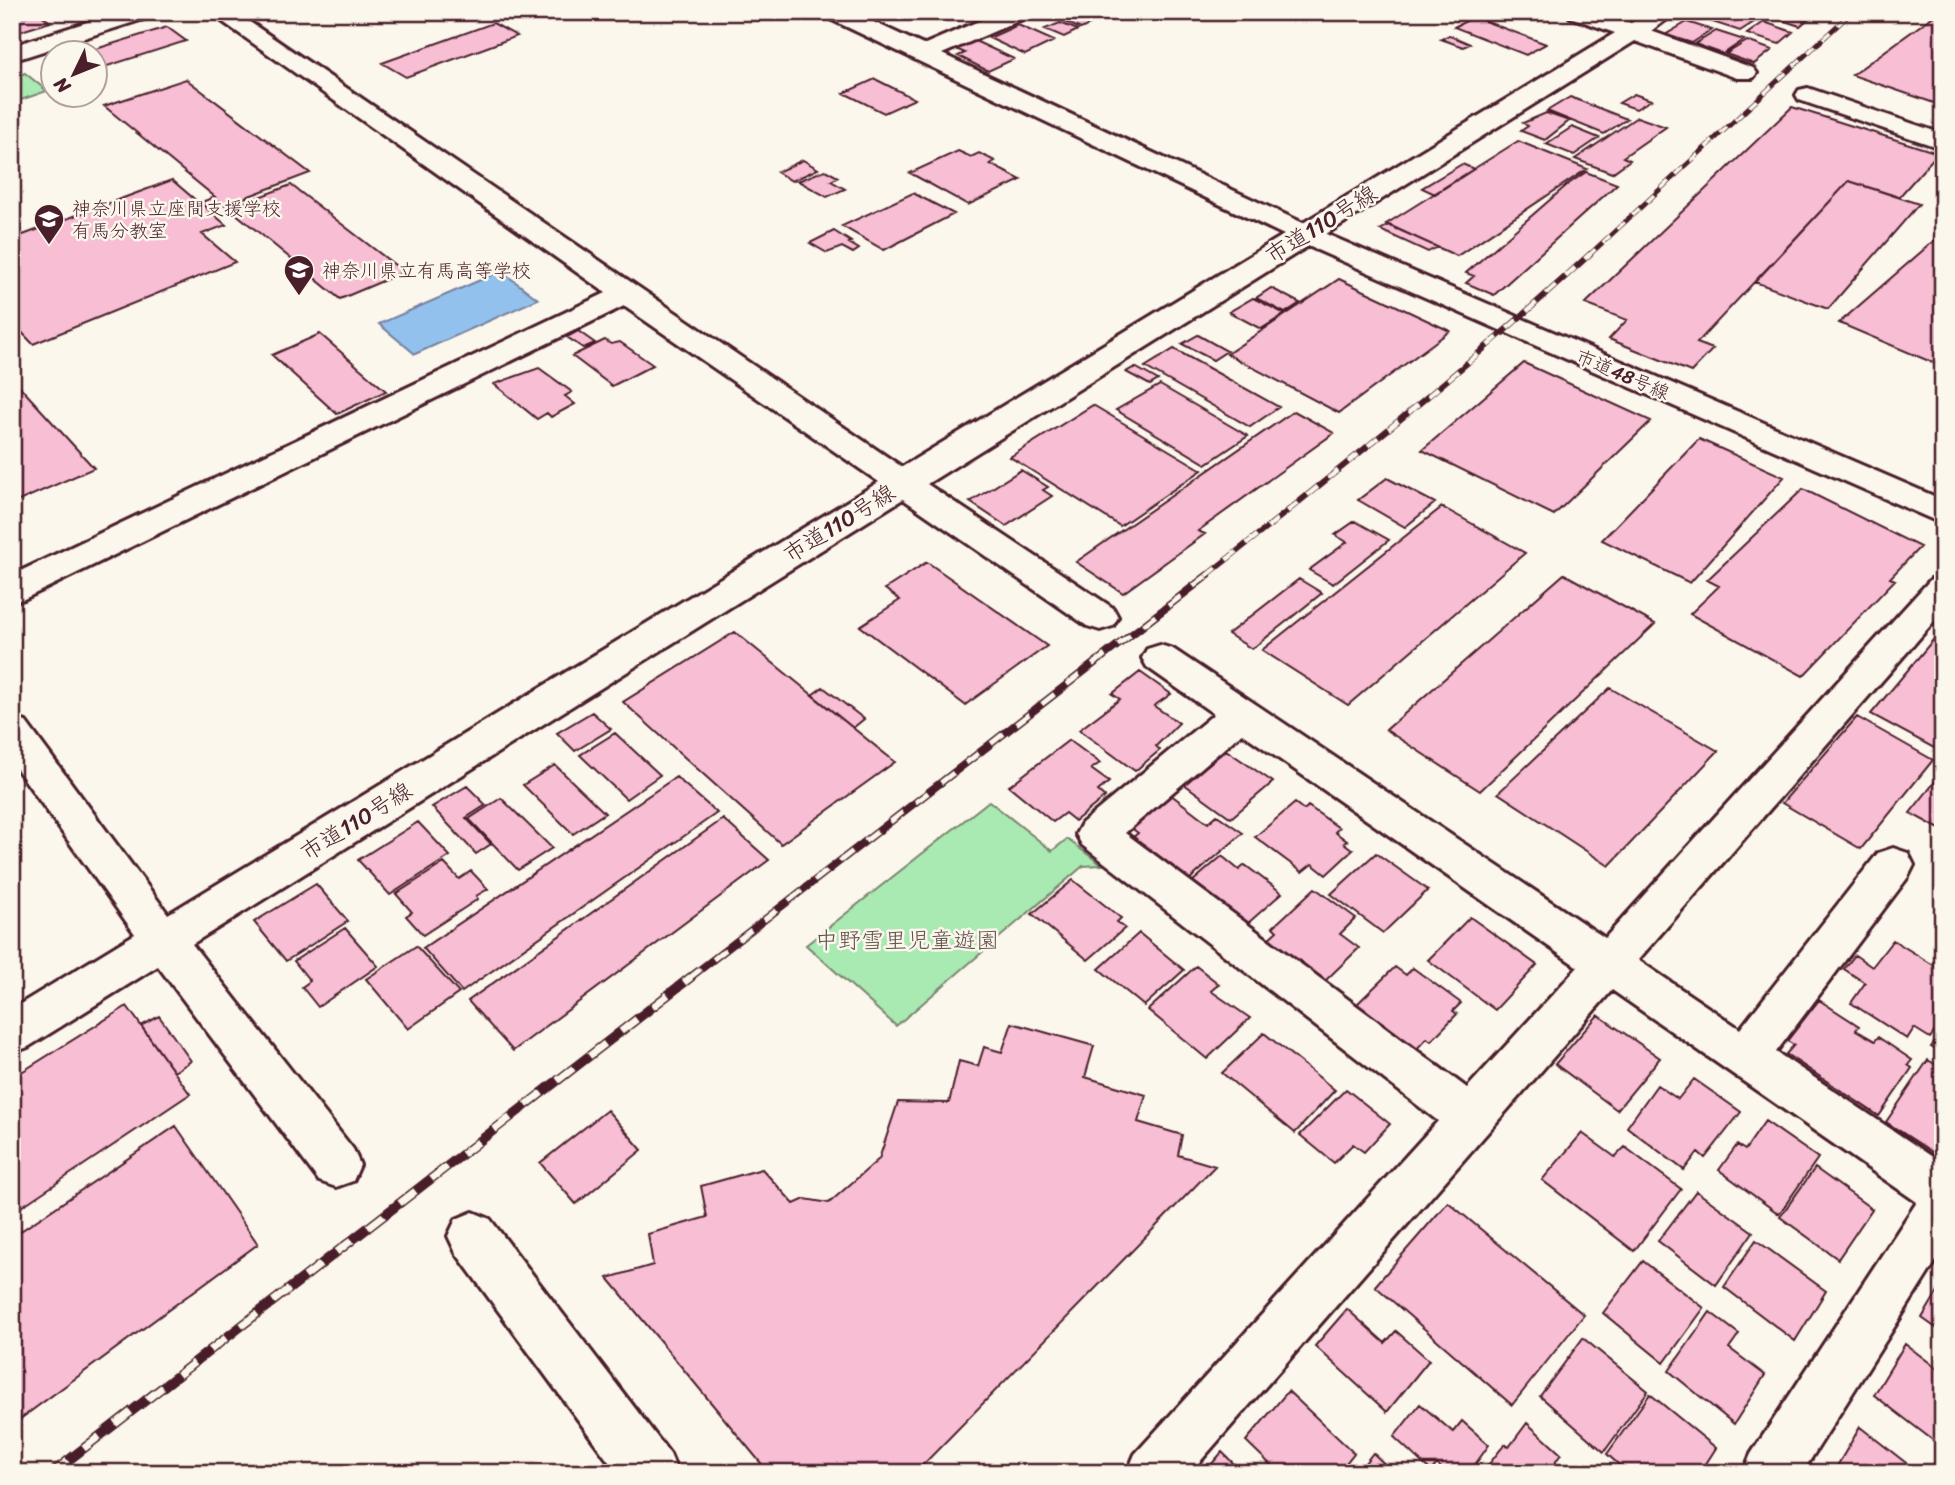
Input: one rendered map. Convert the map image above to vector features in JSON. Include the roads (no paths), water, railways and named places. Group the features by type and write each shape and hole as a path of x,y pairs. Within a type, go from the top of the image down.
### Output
{"street":[{"path":"12,54 142,12"},
{"path":"220,12 626,294 1100,617"},
{"path":"915,50 1019,12"},
{"path":"1578,12 1745,73"},
{"name":"市道110号線","path":"12,1033 1665,12"},
{"name":"市道48号線","path":"836,13 1304,234 1943,513"},
{"path":"1808,95 1943,142"},
{"path":"12,590 626,294"},
{"path":"1154,1473 1943,588"},
{"path":"1160,658 1943,1192"},
{"path":"1240,713 1096,834 1469,1117"},
{"path":"12,732 163,940 336,1165"},
{"path":"1745,1056 1893,865"},
{"path":"1770,1473 1943,1206"},
{"path":"473,1236 651,1473"}],"water":[{"path":"501,271 538,299 415,354 379,324"}],"railway":[{"path":"1588,256 1852,12"},
{"path":"1206,576 1449,379 1590,254"},
{"path":"688,979 1208,575"},
{"path":"52,1473 691,977"}],"place":[{"name":"神奈川県立座間支援学校 有馬分教室","path":"49,246"},
{"name":"神奈川県立有馬高等学校","path":"299,297"}],"park label":[{"name":"中野雪里児童遊園","path":"907,940"}]}
